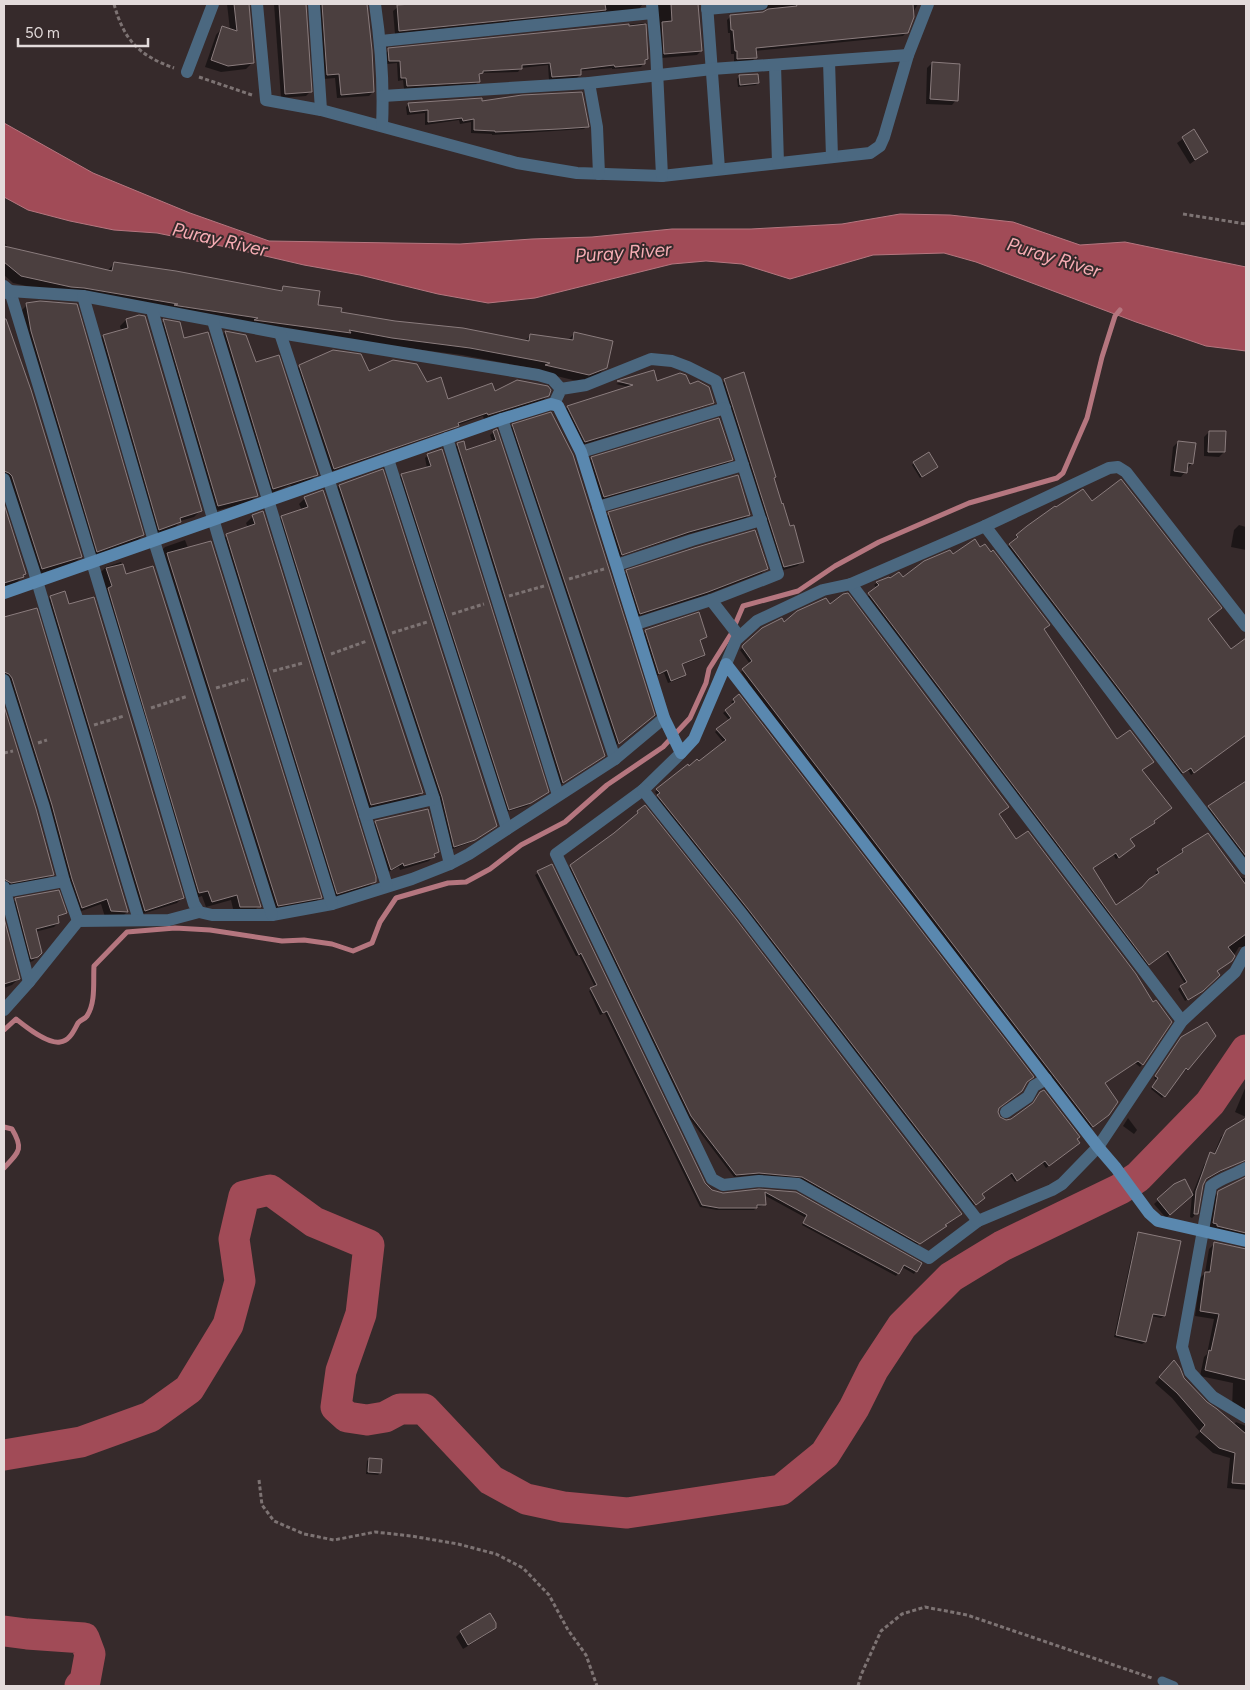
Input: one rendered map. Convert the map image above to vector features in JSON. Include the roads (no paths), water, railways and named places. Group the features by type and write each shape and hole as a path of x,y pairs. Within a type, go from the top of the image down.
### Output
{"street":[{"path":"186,72 213,4"},
{"path":"256,4 266,100 321,110 517,163 577,173 662,176 870,153 880,146 908,56 928,4"},
{"path":"314,4 321,110"},
{"path":"375,4 381,41 382,126"},
{"path":"719,169 707,6 762,4"},
{"path":"381,41 652,8 656,49 662,176"},
{"path":"383,96 589,82 712,69 908,56"},
{"path":"829,61 832,157"},
{"path":"775,65 778,163"},
{"path":"589,82 597,128 599,174"},
{"path":"200,912 194,904 137,712 6,290 83,296 280,333 538,375 552,379 561,389"},
{"path":"83,296 154,540 272,915"},
{"path":"152,310 214,520 332,904"},
{"path":"213,321 387,886"},
{"path":"280,333 434,798 450,864"},
{"path":"561,389 586,385 645,361 655,359 688,366 716,381 778,574 711,600 636,624"},
{"path":"4,594 388,458 502,419 554,404 561,389"},
{"path":"554,404 561,410 581,452 666,723 679,747"},
{"path":"581,452 725,408"},
{"path":"502,419 615,759"},
{"path":"447,438 558,795"},
{"path":"388,458 507,829"},
{"path":"598,508 743,465"},
{"path":"1246,626 1126,472 1118,467 1109,468 985,526 851,584 823,590 757,621 737,633 694,739 679,747 643,790 556,854 712,1179 723,1185 759,1181 798,1184 929,1258 978,1221 1062,1184 1098,1147 1182,1020 1235,972 1246,952"},
{"path":"4,479 139,920"},
{"path":"617,565 760,520"},
{"path":"985,526 1246,869"},
{"path":"851,584 1182,1020"},
{"path":"711,600 737,633"},
{"path":"726,664 1153,1217 1158,1221 1246,1241"},
{"path":"4,680 44,808 64,881 78,921"},
{"path":"78,921 169,920 200,912 212,915 272,915 332,904 412,879 450,864 469,854 615,759 666,723"},
{"path":"643,790 742,914 978,1221"},
{"path":"366,815 434,798"},
{"path":"29,982 4,890 64,881"},
{"path":"4,1010 78,921"},
{"path":"1006,1112 1028,1097 1034,1086 1046,1079"},
{"path":"1246,1168 1237,1174 1218,1180 1211,1186 1182,1347 1190,1372 1213,1397 1246,1417"}],"lane":[{"path":"1162,1681 1174,1686"}],"water":[{"name":"Puray River","path":"4,123 93,173 190,213 269,241 460,244 592,237 672,229 751,229 842,224 900,214 950,215 1013,222 1080,245 1125,242 1246,267 1246,351 1206,346 976,262 944,253 873,255 790,279 742,264 706,261 672,264 535,298 488,303 438,294 360,275 304,265 231,248 157,233 114,230 28,210 4,197"}],"waterway":[{"path":"4,1030 16,1019 49,1040 55,1042 66,1040 78,1023 86,1017 92,1005 94,966 127,932 175,928 210,930 282,941 304,940 332,944 353,951 372,943 380,922 396,898 448,883 466,882 490,869 521,845 565,822 607,785 663,747 690,718 706,683 709,669 731,634 743,606 798,591 835,566 879,542 969,503 1057,478 1063,473 1087,418 1102,357 1115,316 1120,310"},
{"path":"4,1455 81,1442 150,1417 189,1389 228,1325 240,1281 234,1239 244,1196 270,1190 314,1222 369,1245 361,1314 341,1371 336,1407 347,1417 367,1420 385,1417 400,1409 424,1409 491,1480 526,1499 563,1507 627,1513 781,1490 825,1454 854,1408 873,1370 902,1326 951,1277 1002,1246 1120,1189 1138,1177 1210,1103 1246,1050"},
{"path":"4,1127 12,1129 19,1146 16,1154 4,1168"},
{"path":"4,1631 84,1638 90,1654 85,1681 80,1686"}]}
